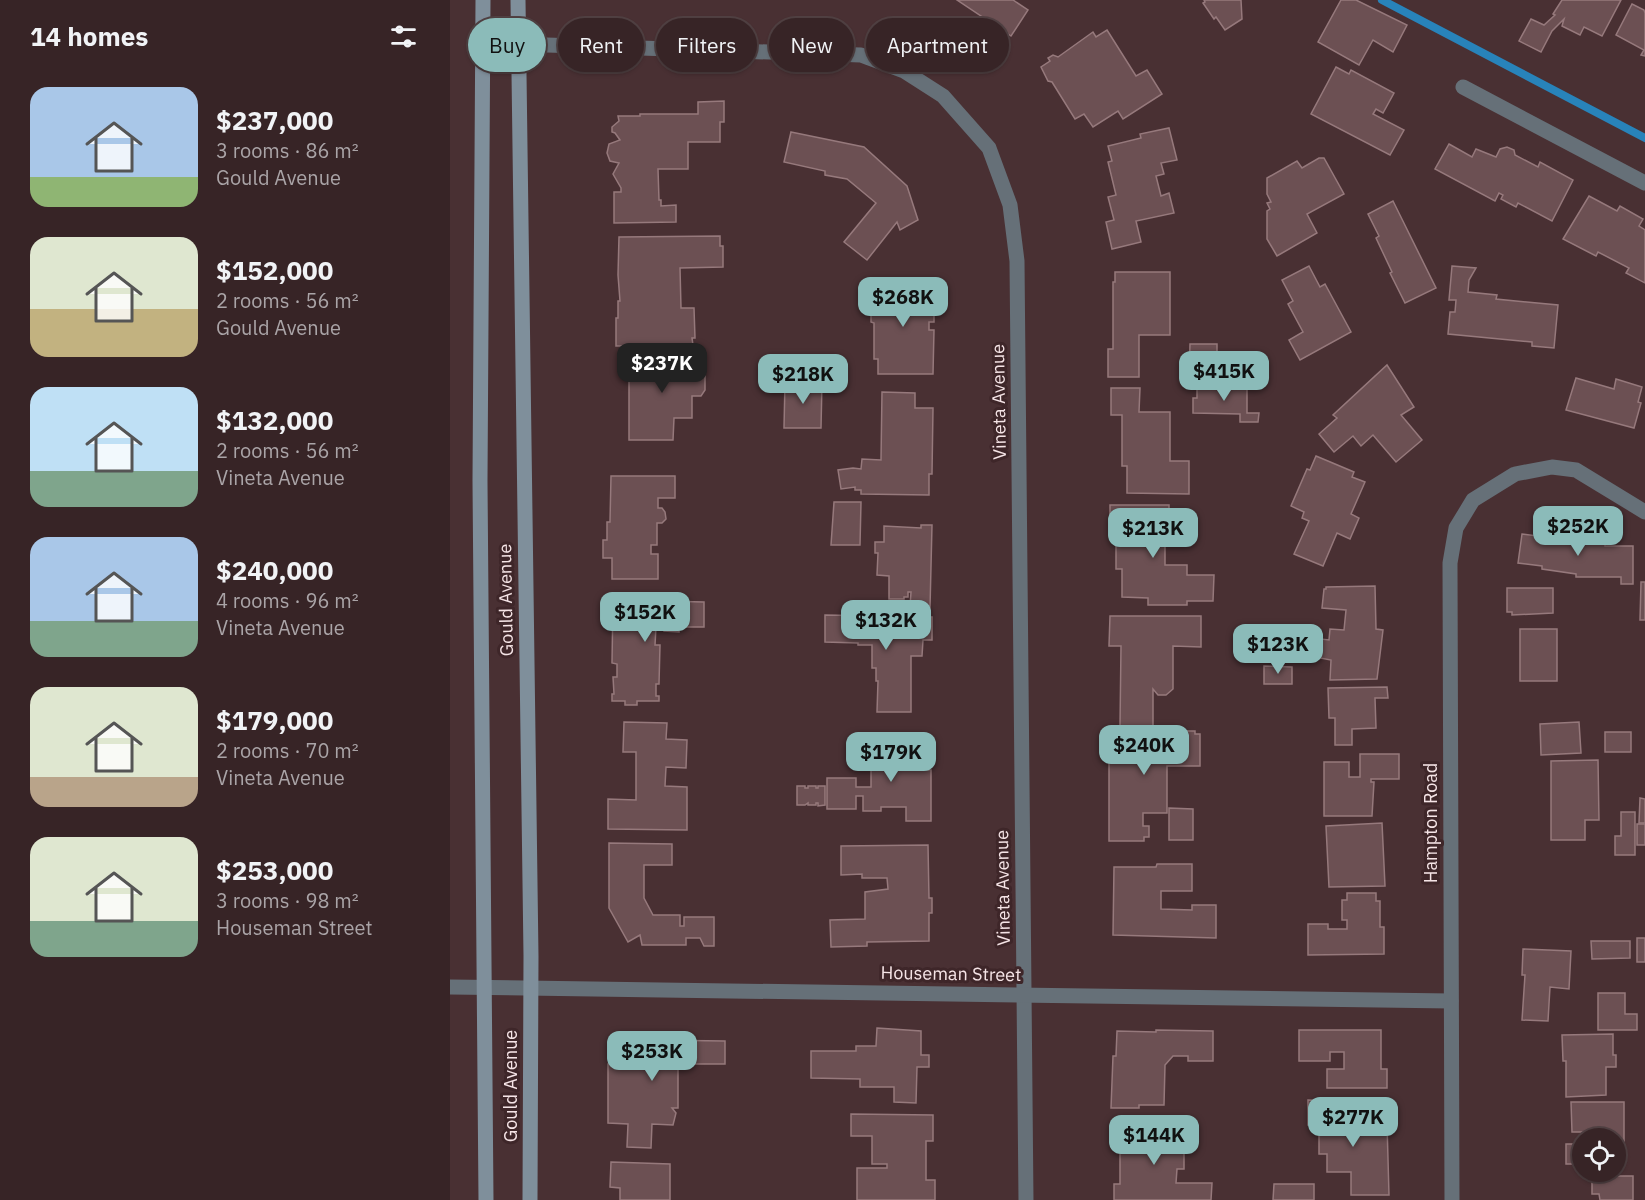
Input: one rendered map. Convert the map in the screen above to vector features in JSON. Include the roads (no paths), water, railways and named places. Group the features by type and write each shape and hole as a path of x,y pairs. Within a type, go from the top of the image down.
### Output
{"street":[{"name":"Gould Avenue","path":"483,0 483,18"},
{"name":"Gould Avenue","path":"518,0 518,18"},
{"name":"Vineta Avenue","path":"546,44 861,55 903,71 943,96 989,148 1010,205 1017,261 1026,1200"},
{"name":"Gould Avenue","path":"483,72 480,481 486,1200"},
{"name":"Gould Avenue","path":"518,72 531,987 530,1200"},
{"path":"1463,87 1645,183"},
{"name":"Hampton Road","path":"1452,1200 1450,563 1456,528 1473,500 1515,474 1552,467 1576,470 1645,512"},
{"name":"Houseman Street","path":"450,987 1451,1001"}],"waterway":[{"path":"1382,0 1645,138"}]}
